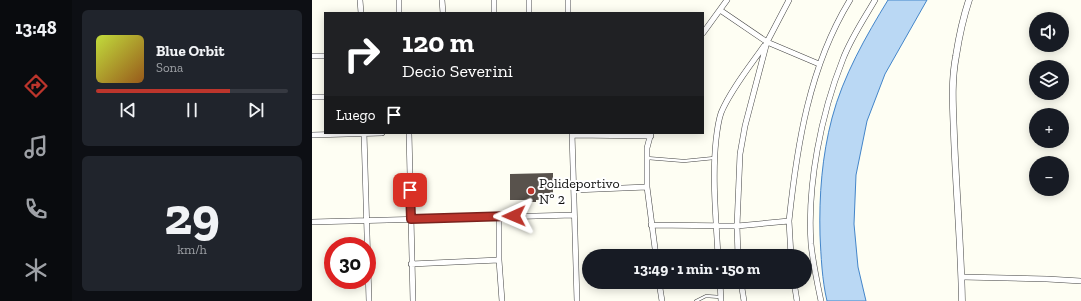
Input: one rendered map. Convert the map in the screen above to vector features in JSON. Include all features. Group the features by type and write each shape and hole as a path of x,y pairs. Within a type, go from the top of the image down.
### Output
{"street":[{"path":"360,0 361,12"},
{"path":"399,0 399,12"},
{"path":"442,0 443,12"},
{"path":"494,0 494,12"},
{"path":"528,0 529,12"},
{"path":"568,0 568,12"},
{"path":"704,32 727,0"},
{"path":"718,249 714,158 721,113 732,92 767,42 789,0"},
{"path":"791,249 789,221 794,171 801,133 819,64 836,26 850,0"},
{"path":"821,301 811,245 812,196 817,150 828,105 843,59 875,0"},
{"path":"962,301 952,88 955,56 969,0"},
{"path":"720,10 767,42 819,64"},
{"path":"738,249 737,226 740,154 745,126 767,42"},
{"path":"312,56 324,56"},
{"path":"312,97 324,97"},
{"path":"312,135 338,134"},
{"path":"364,134 369,301"},
{"path":"409,134 413,301"},
{"path":"577,301 572,134 651,134 647,148 647,187 655,249"},
{"path":"574,190 647,187"},
{"path":"312,222 574,215"},
{"path":"499,217 499,260 502,301"},
{"path":"651,225 737,226 789,221"},
{"path":"411,264 499,260"},
{"path":"962,277 1039,278 1081,281"},
{"path":"660,289 662,301"},
{"path":"720,289 721,299"},
{"path":"742,289 744,301"},
{"path":"795,289 797,301"}],"lane":[{"path":"647,158 684,161 714,158"},
{"path":"696,301 706,296 721,299"}],"water":[{"path":"888,0 927,0 885,74 867,121 856,175 854,224 858,267 866,301 827,301 822,268 820,220 822,176 829,132 842,87 864,42"}],"building":[{"name":"Polideportivo Nº 2","path":"553,173 553,199 536,200 536,202 531,202 531,200 510,200 510,174"}],"place":[{"name":"Polideportivo Nº 2","path":"531,191"}],"route":[{"path":"410,190 411,219 514,216"}]}
